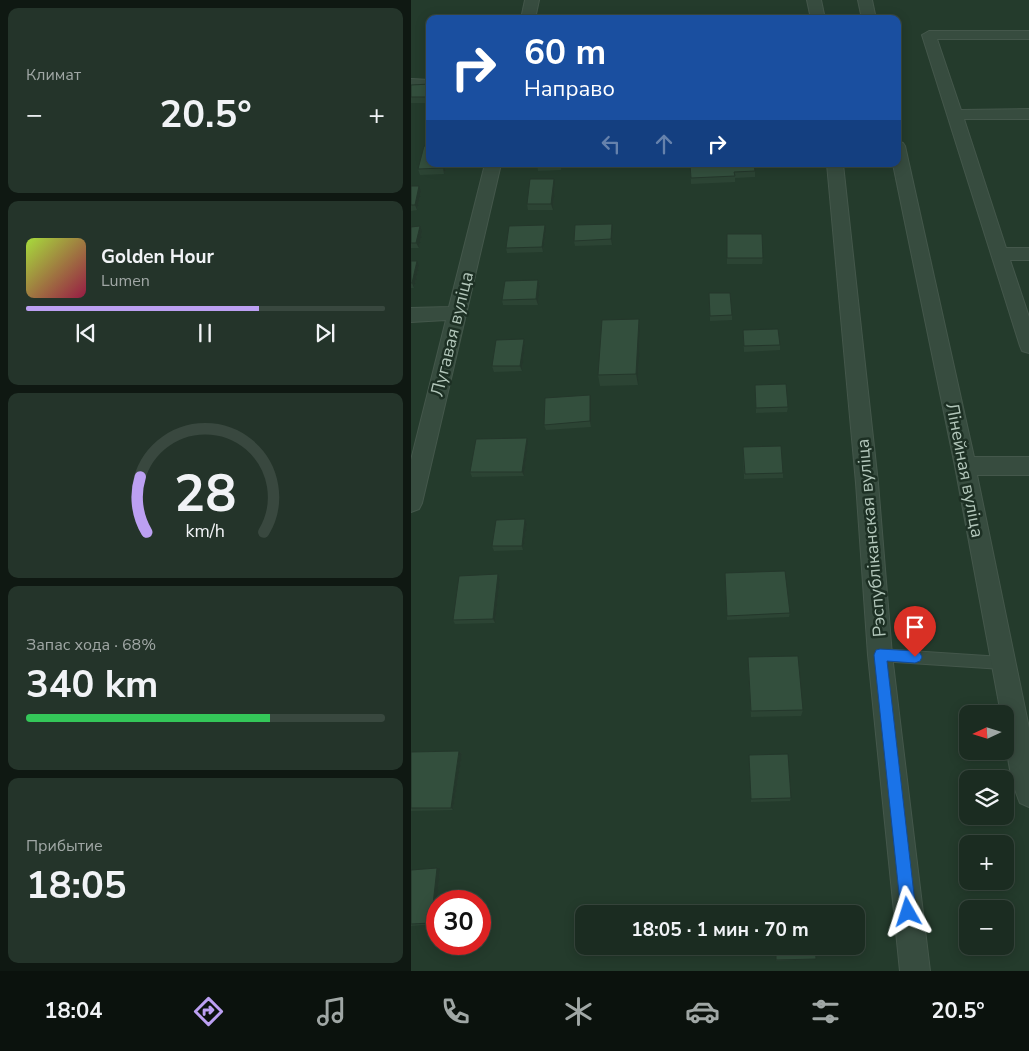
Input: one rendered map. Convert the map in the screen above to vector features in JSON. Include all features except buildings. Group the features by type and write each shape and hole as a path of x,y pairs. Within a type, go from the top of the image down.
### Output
{"street":[{"path":"529,15 532,0"},
{"path":"815,0 817,15"},
{"path":"865,0 868,15"},
{"path":"1029,35 929,35 1029,346"},
{"path":"411,83 426,84"},
{"path":"955,116 1029,114"},
{"name":"Лінейная вуліца","path":"901,165 965,466 1029,794"},
{"name":"Лугавая вуліца","path":"411,503 492,167"},
{"name":"Рэспубліканская вуліца","path":"835,167 867,483 880,655 915,971"},
{"path":"999,254 1029,254"},
{"path":"411,315 457,313"},
{"path":"965,466 1029,466"}],"lane":[{"path":"880,655 1002,663"}],"route":[{"path":"908,912 880,655 915,657"}]}
